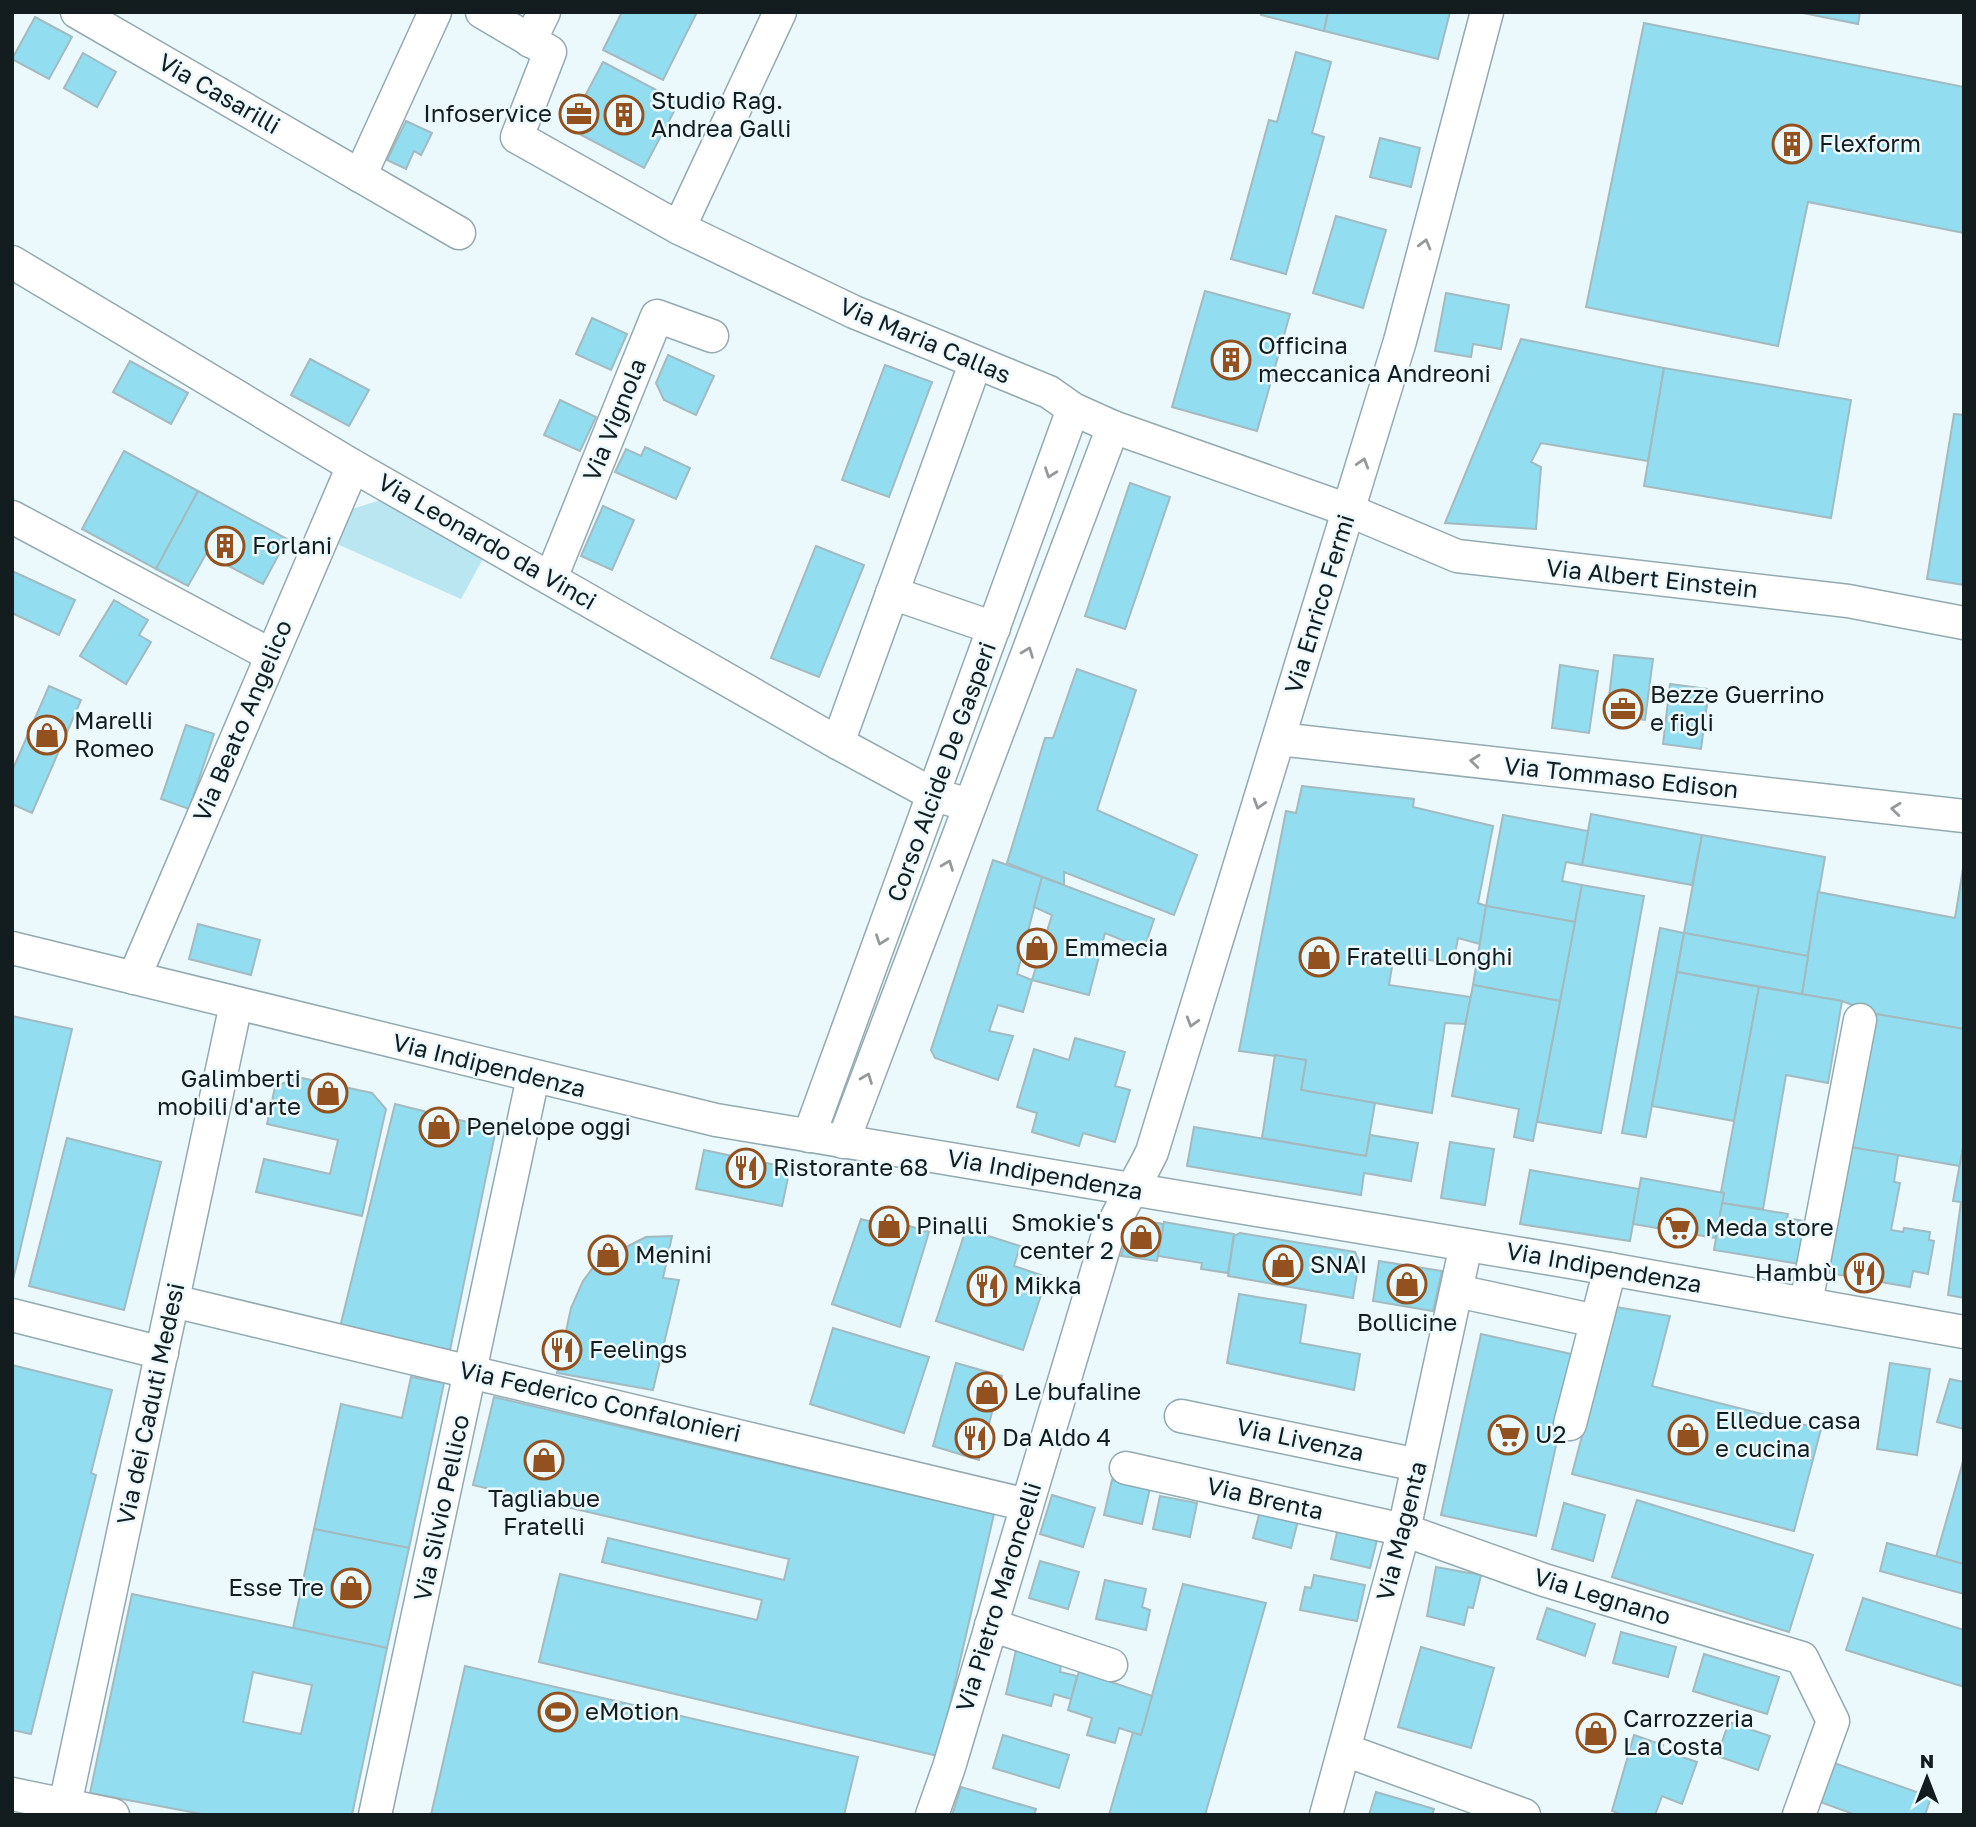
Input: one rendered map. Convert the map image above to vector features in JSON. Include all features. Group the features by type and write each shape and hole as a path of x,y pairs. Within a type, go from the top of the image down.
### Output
{"street":[{"name":"Via Casarilli","path":"77,12 459,233"},
{"path":"360,176 435,12"},
{"path":"482,12 530,41 544,12"},
{"path":"680,228 780,12"},
{"name":"Via Enrico Fermi","path":"1134,1190 1152,1152 1399,341 1487,12"},
{"name":"Via Maria Callas","path":"530,41 550,52 517,137 680,228 855,312 975,364 1049,392 1073,409 1113,427 1348,510"},
{"name":"Via Leonardo da Vinci","path":"12,262 353,466 838,743 934,795 970,805"},
{"name":"Via Vignola","path":"551,578 657,316 712,337"},
{"path":"838,743 975,364"},
{"name":"Corso Alcide De Gasperi","path":"810,1136 1073,409"},
{"name":"Corso Alcide De Gasperi","path":"843,1142 1113,427"},
{"name":"Via Beato Angelico","path":"134,978 353,466"},
{"name":"Via Albert Einstein","path":"1348,510 1457,556 1848,601 1964,623"},
{"path":"12,517 271,655"},
{"path":"892,593 994,628"},
{"name":"Via Tommaso Edison","path":"1279,739 1964,817"},
{"name":"Via Indipendenza","path":"12,948 691,1115 1610,1269 1964,1332"},
{"name":"Via dei Caduti Medesi","path":"65,1805 236,1004"},
{"path":"1807,1303 1860,1020"},
{"name":"Via Silvio Pellico","path":"376,1815 533,1077"},
{"name":"Via Pietro Maroncelli","path":"932,1815 949,1767 1106,1241 1115,1217 1134,1190"},
{"name":"Via Magenta","path":"1325,1815 1345,1751 1404,1530 1466,1245"},
{"path":"1570,1424 1610,1269"},
{"path":"1457,1291 1596,1321"},
{"name":"Via Federico Confalonieri","path":"173,1301 1027,1505"},
{"path":"12,1315 162,1353"},
{"name":"Via Livenza","path":"1181,1416 1419,1465"},
{"name":"Via Brenta","path":"1126,1468 1404,1530"},
{"name":"Via Legnano","path":"1404,1530 1544,1580 1802,1658 1833,1721 1799,1815"},
{"path":"991,1625 1111,1665"},
{"path":"1345,1751 1524,1815"},
{"name":"Via Pietro Maroncelli","path":"920,1815 949,1767"},
{"path":"12,1794 113,1815"}],"shaded area":[{"path":"387,498 484,557 461,599 337,544 352,509"}],"building":[{"path":"622,12 697,12 663,80 603,50"},
{"path":"1263,12 1328,12 1324,31 1261,15"},
{"path":"1328,12 1450,12 1438,59 1324,31"},
{"path":"1798,12 1860,12 1858,24"},
{"path":"35,17 72,37 49,79 12,59"},
{"name":"Flexform","path":"1644,23 1964,87 1964,233 1808,202 1778,346 1586,307"},
{"path":"1296,52 1331,62 1312,133 1324,137 1286,274 1231,259 1269,120 1277,122"},
{"path":"83,53 116,72 97,107 64,88"},
{"name":"Studio Rag. Andrea Galli","path":"603,62 679,102 644,168 568,128"},
{"path":"406,121 432,133 421,155 414,151 406,169 387,160"},
{"path":"1380,138 1420,148 1411,187 1370,177"},
{"path":"1336,216 1386,230 1363,308 1313,293"},
{"name":"Officina meccanica Andreoni","path":"1205,291 1290,314 1257,431 1172,407"},
{"path":"1446,293 1509,305 1501,349 1473,344 1471,357 1435,351"},
{"path":"592,318 627,334 611,370 576,354"},
{"path":"1521,339 1664,368 1648,461 1541,443 1531,462 1541,467 1536,529 1445,523"},
{"path":"668,355 714,376 696,415 664,400 656,383"},
{"path":"310,359 369,390 349,426 291,395"},
{"path":"130,361 188,393 171,424 113,392"},
{"path":"885,365 932,382 889,497 842,480"},
{"path":"1664,368 1851,400 1831,518 1644,486"},
{"path":"560,400 596,417 580,451 544,435"},
{"path":"1954,414 1964,415 1964,585 1927,579"},
{"path":"645,447 690,468 676,499 615,472 626,449 641,456"},
{"path":"124,451 198,491 156,569 82,529"},
{"path":"1130,483 1170,497 1125,629 1085,616"},
{"name":"Forlani","path":"198,491 287,539 263,584 206,554 188,586 156,569"},
{"path":"603,506 634,520 612,570 581,556"},
{"path":"816,546 864,565 819,677 771,658"},
{"path":"12,571 75,600 59,635 12,613"},
{"path":"114,600 148,620 139,635 151,642 126,684 80,656"},
{"path":"1614,655 1653,659 1645,720 1607,715"},
{"path":"1560,665 1598,671 1589,733 1552,728"},
{"path":"1077,669 1136,690 1097,810 1197,855 1174,915 1064,872 1064,885 1007,863 1045,738 1053,738"},
{"path":"1670,684 1709,689 1701,749 1663,744"},
{"name":"Marelli Romeo","path":"49,686 81,700 32,813 12,804 12,771"},
{"path":"186,725 214,734 189,809 161,799"},
{"path":"1302,786 1414,799 1413,807 1493,826 1478,903 1486,906 1480,944 1458,938 1453,964 1394,954 1389,985 1471,997 1465,1024 1445,1023 1432,1113 1301,1090 1306,1060 1239,1051 1286,811 1296,813"},
{"path":"1591,814 1702,835 1692,885 1582,865"},
{"path":"1503,815 1588,831 1582,865 1566,862 1562,881 1582,885 1575,922 1486,906"},
{"path":"1702,835 1825,857 1808,956 1684,933"},
{"path":"993,860 1042,877 1017,974 1032,980 1023,1012 998,1005 989,1031 1013,1036 998,1080 935,1058 931,1050"},
{"path":"1963,869 1964,1029 1876,1014 1842,1001 1802,994 1818,892 1955,918"},
{"path":"1042,877 1154,919 1144,949 1105,933 1089,995 1032,980 1052,915 1034,907"},
{"path":"1582,885 1644,896 1601,1133 1537,1122"},
{"path":"1486,906 1575,922 1560,1001 1473,985"},
{"path":"198,924 260,940 251,975 189,959"},
{"path":"1660,928 1684,933 1646,1137 1622,1133"},
{"path":"1684,933 1808,956 1802,994 1677,972"},
{"path":"1677,972 1759,987 1734,1121 1652,1106"},
{"path":"1473,985 1560,1001 1533,1141 1514,1137 1519,1109 1452,1096"},
{"path":"1759,987 1842,1001 1828,1083 1786,1075 1763,1209 1722,1203 1724,1193 1721,1192"},
{"path":"1876,1014 1964,1029 1964,1141 1960,1166 1850,1147"},
{"path":"12,1016 72,1029 12,1284"},
{"path":"1075,1038 1125,1052 1115,1086 1130,1090 1115,1142 1083,1133 1079,1146 1032,1132 1037,1113 1017,1107 1034,1049 1069,1060"},
{"path":"1275,1055 1306,1060 1301,1090 1375,1103 1366,1156 1262,1138"},
{"path":"297,1077 372,1093 386,1109 362,1216 256,1192 264,1159 330,1174 338,1140 267,1124 275,1087"},
{"path":"395,1104 496,1129 450,1350 340,1327"},
{"path":"1194,1127 1366,1156 1370,1135 1418,1143 1411,1181 1364,1173 1361,1195 1187,1166"},
{"path":"67,1138 161,1162 124,1310 29,1286"},
{"path":"1450,1142 1494,1149 1485,1205 1441,1198"},
{"path":"1964,1142 1964,1298 1948,1295 1961,1202 1953,1201"},
{"path":"1850,1147 1898,1155 1894,1182 1900,1183 1891,1230 1903,1232 1904,1228 1930,1232 1929,1240 1934,1241 1928,1274 1913,1271 1910,1287 1829,1273"},
{"path":"704,1150 790,1168 782,1206 696,1189"},
{"path":"1530,1170 1639,1189 1630,1241 1520,1224"},
{"path":"1641,1178 1724,1193 1716,1238 1633,1224"},
{"path":"1722,1203 1788,1214 1787,1218 1804,1221 1803,1229 1806,1230 1800,1264 1714,1250"},
{"path":"861,1219 884,1225 886,1219 929,1232 900,1327 832,1304"},
{"path":"1132,1219 1164,1224 1157,1261 1121,1256"},
{"path":"1164,1222 1234,1234 1228,1273 1201,1269 1202,1263 1158,1256"},
{"path":"966,1229 1020,1246 1014,1266 1047,1277 1023,1350 936,1321"},
{"path":"1240,1233 1355,1252 1359,1261 1353,1298 1228,1276 1234,1236"},
{"path":"672,1236 663,1278 679,1280 653,1390 557,1373 571,1308 583,1281 598,1261 646,1237"},
{"path":"1379,1261 1442,1271 1433,1311 1373,1301"},
{"path":"1239,1294 1306,1305 1300,1343 1360,1354 1354,1390 1227,1363"},
{"path":"1616,1307 1670,1316 1652,1386 1821,1429 1794,1531 1572,1474"},
{"path":"833,1328 929,1357 904,1433 810,1404"},
{"name":"U2","path":"1481,1334 1576,1355 1536,1536 1441,1515"},
{"path":"956,1363 1002,1376 979,1460 933,1446"},
{"path":"1890,1363 1930,1369 1917,1455 1877,1449"},
{"path":"12,1365 112,1390 91,1473 96,1475 31,1734 12,1730"},
{"path":"411,1377 444,1383 409,1548 314,1529 341,1404 402,1418"},
{"path":"1950,1379 1964,1382 1964,1429 1937,1422"},
{"path":"494,1397 994,1514 938,1756 539,1662 560,1574 757,1620 762,1600 602,1562 608,1538 784,1580 789,1559 473,1485"},
{"path":"1964,1458 1964,1564 1936,1557"},
{"path":"1112,1480 1150,1488 1142,1524 1104,1515"},
{"path":"1052,1495 1095,1508 1083,1547 1040,1534"},
{"path":"1160,1496 1197,1503 1190,1537 1153,1529"},
{"path":"1637,1500 1813,1555 1789,1632 1612,1577"},
{"path":"1564,1503 1605,1515 1593,1561 1552,1549"},
{"path":"1261,1507 1299,1517 1291,1548 1253,1538"},
{"path":"1338,1528 1378,1536 1370,1568 1331,1559"},
{"name":"Esse Tre","path":"314,1529 409,1548 387,1648 293,1628"},
{"path":"1887,1543 1964,1564 1964,1594 1880,1571"},
{"path":"1040,1561 1079,1572 1068,1609 1029,1598"},
{"path":"1436,1567 1481,1575 1473,1608 1468,1607 1464,1625 1427,1616"},
{"path":"1314,1575 1365,1585 1357,1621 1300,1610 1305,1587 1311,1588"},
{"path":"1105,1580 1146,1589 1142,1607 1150,1610 1146,1630 1096,1619"},
{"path":"1183,1584 1266,1603 1205,1815 1109,1815 1133,1732 1141,1735"},
{"path":"132,1594 387,1648 352,1815 207,1815 90,1793","holes":["253,1672 312,1685 301,1734 243,1722"]},
{"path":"1863,1598 1964,1630 1964,1687 1846,1650"},
{"path":"1547,1608 1595,1624 1585,1656 1537,1639"},
{"path":"1621,1632 1676,1647 1668,1677 1613,1663"},
{"path":"1421,1647 1494,1668 1471,1748 1398,1727"},
{"path":"1016,1650 1061,1665 1060,1672 1077,1676 1071,1699 1054,1694 1051,1706 1006,1694"},
{"path":"1704,1654 1779,1677 1767,1714 1693,1691"},
{"name":"eMotion","path":"465,1666 858,1757 844,1815 431,1815"},
{"path":"1079,1671 1152,1696 1141,1735 1119,1728 1115,1743 1087,1735 1092,1718 1068,1710"},
{"path":"1729,1722 1770,1736 1758,1770 1717,1756"},
{"path":"1003,1735 1069,1755 1059,1788 993,1768"},
{"path":"1634,1735 1663,1745 1661,1750 1697,1762 1682,1804 1662,1796 1655,1815 1623,1815 1612,1811"},
{"path":"1834,1763 1931,1797 1925,1815 1856,1815 1820,1802"},
{"path":"961,1787 1036,1809 1034,1815 952,1815"},
{"path":"1376,1792 1434,1809 1432,1815 1369,1815"}],"place":[{"name":"Infoservice","path":"579,114"},
{"name":"Studio Rag. Andrea Galli","path":"624,115"},
{"name":"Flexform","path":"1792,144"},
{"name":"Officina meccanica Andreoni","path":"1231,360"},
{"name":"Forlani","path":"225,546"},
{"name":"Bezze Guerrino e figli","path":"1623,709"},
{"name":"Marelli Romeo","path":"47,735"},
{"name":"Emmecia","path":"1037,948"},
{"name":"Fratelli Longhi","path":"1319,957"},
{"name":"Galimberti mobili d'arte","path":"328,1093"},
{"name":"Penelope oggi","path":"439,1127"},
{"name":"Ristorante 68","path":"746,1168"},
{"name":"Pinalli","path":"889,1226"},
{"name":"Meda store","path":"1678,1228"},
{"name":"Smokie's center 2","path":"1141,1237"},
{"name":"Menini","path":"608,1255"},
{"name":"SNAI","path":"1283,1265"},
{"name":"Hambù","path":"1864,1273"},
{"name":"Bollicine","path":"1407,1284"},
{"name":"Mikka","path":"987,1286"},
{"name":"Feelings","path":"562,1350"},
{"name":"Le bufaline","path":"987,1392"},
{"name":"U2","path":"1508,1435"},
{"name":"Elledue casa e cucina","path":"1688,1435"},
{"name":"Da Aldo 4","path":"975,1438"},
{"name":"Tagliabue Fratelli","path":"544,1460"},
{"name":"Esse Tre","path":"351,1588"},
{"name":"eMotion","path":"558,1712"},
{"name":"Carrozzeria La Costa","path":"1596,1733"}]}
